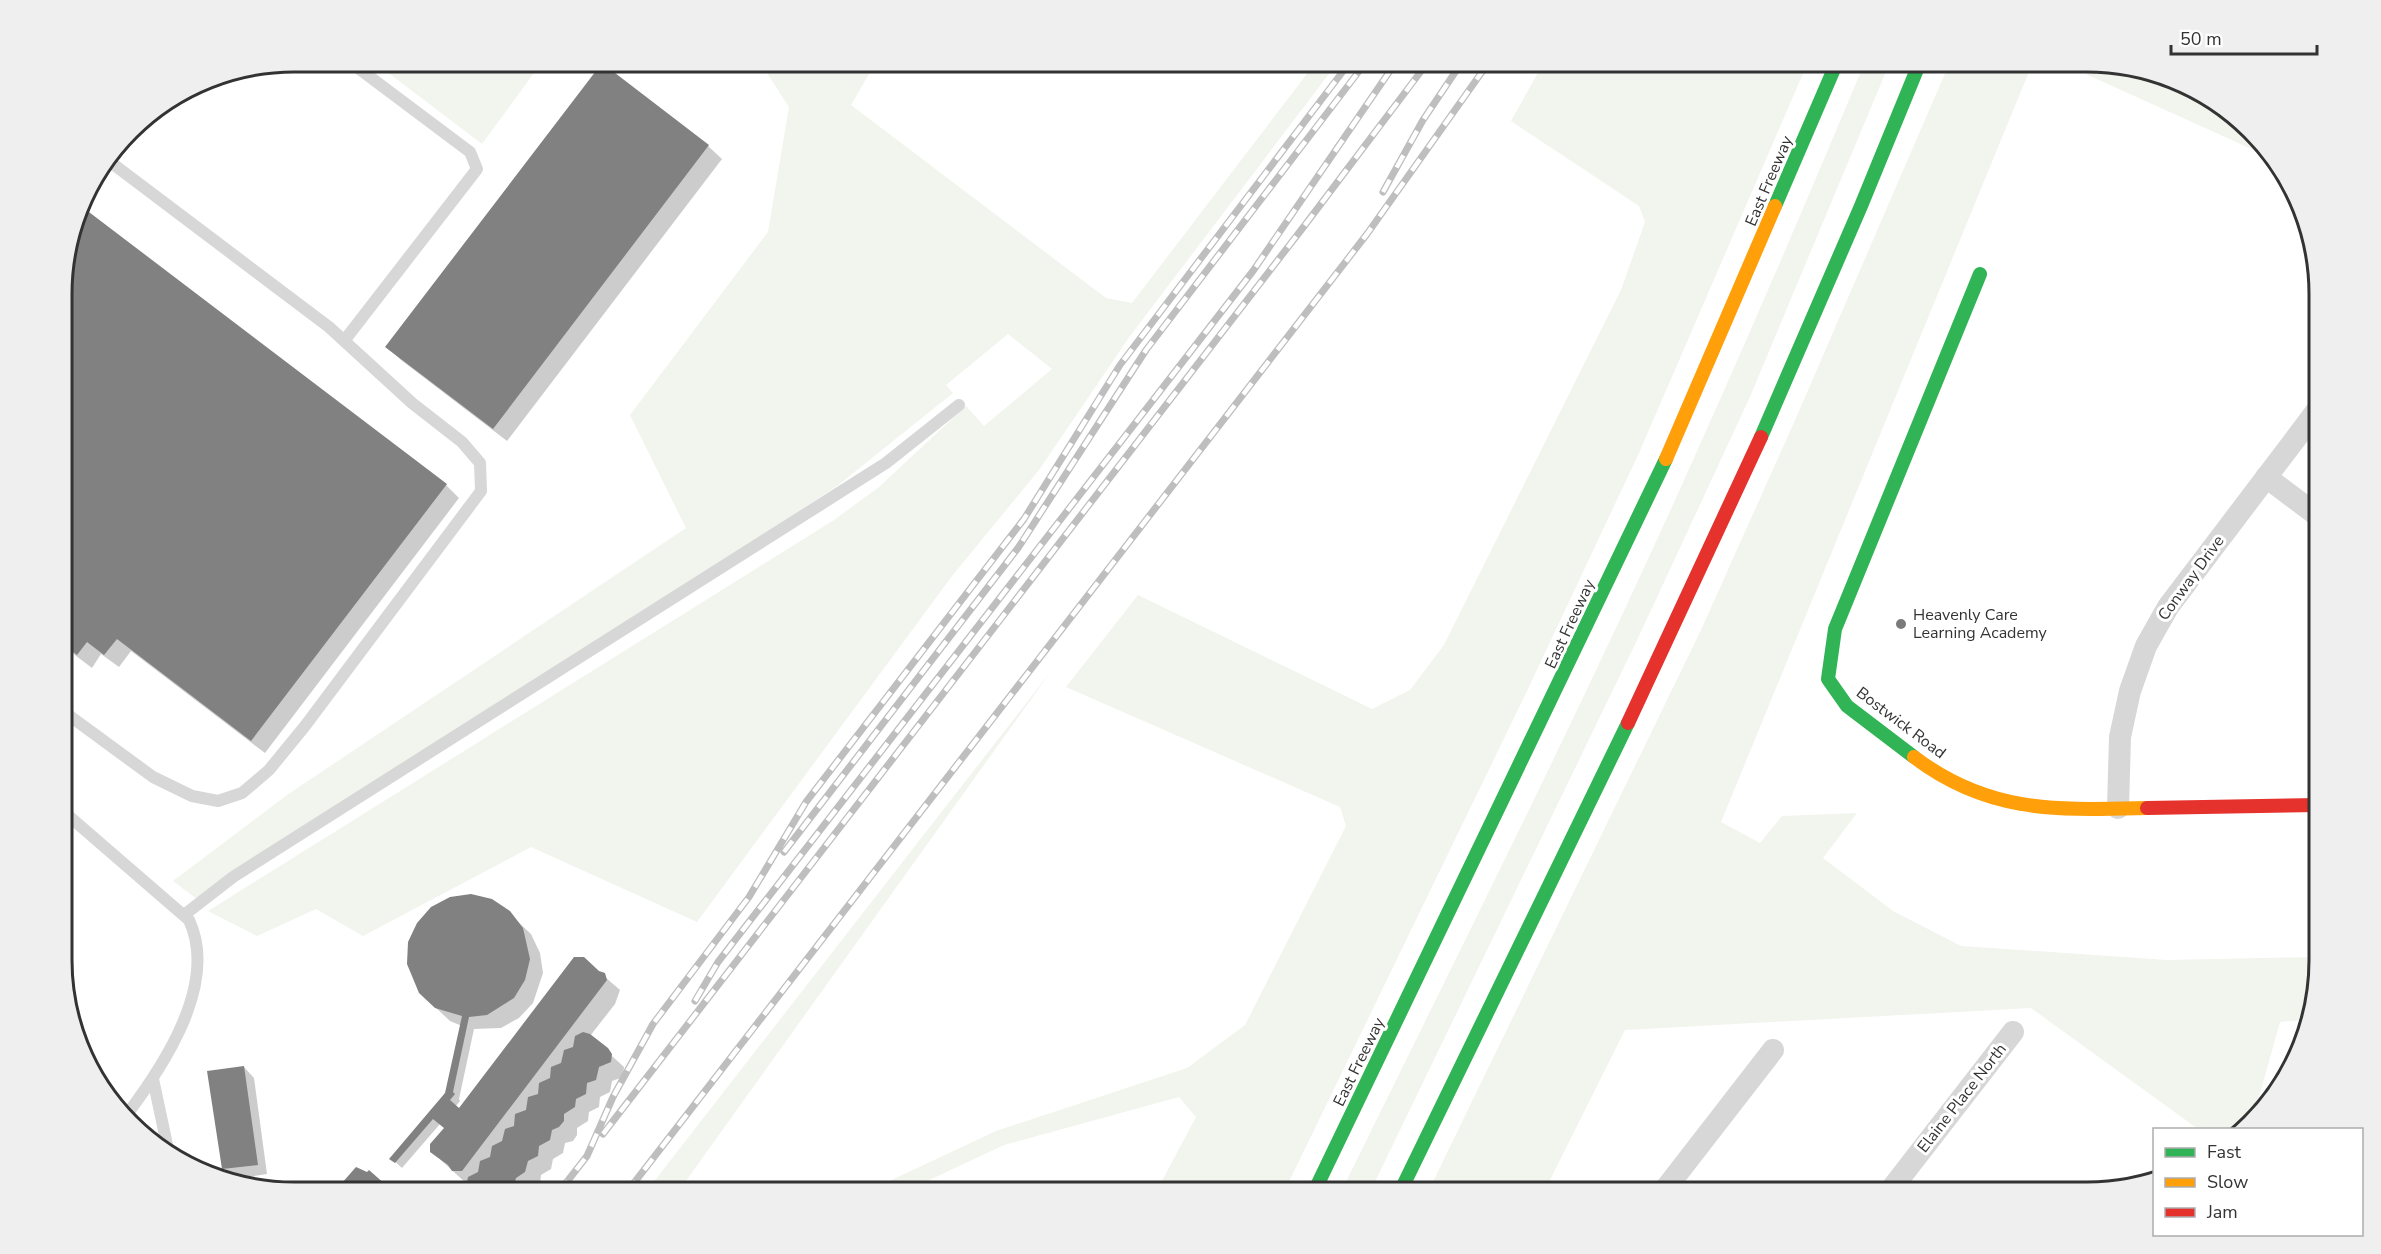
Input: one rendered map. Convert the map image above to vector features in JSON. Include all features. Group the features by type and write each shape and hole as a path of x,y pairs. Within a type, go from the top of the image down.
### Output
{"main road":[{"name":"East Freeway","path":"1319,1182 1654,487 1833,72"},
{"path":"1405,1182 1610,759 1753,453 1822,297 1916,72"},
{"name":"Bostwick Road","path":"1980,274 1834,629 1828,679 1847,706 1927,767 1988,797 2026,807 2309,805"}],"street":[{"name":"Conway Drive","path":"2118,808 2120,737 2130,691 2146,646 2168,607 2309,421"},
{"path":"2266,477 2309,509"},
{"name":"Elaine Place North","path":"1897,1182 2013,1032"},
{"path":"1671,1182 1773,1050"}],"lane":[{"path":"344,341 477,169 470,152 363,72"},
{"path":"72,718 153,777 192,796 218,801 242,793 269,770 305,726 480,491 480,463 462,442 412,403 344,341 114,165"},
{"path":"184,915 233,878 886,463 959,405"},
{"path":"72,819 184,915 197,937 199,960 193,993 178,1033 153,1079 130,1110"},
{"path":"153,1079 166,1142"}],"shaded area":[{"path":"387,72 535,72 482,144"},
{"path":"870,72 851,105 1106,298 1132,303 1308,72 1330,72 1130,336 1039,470 952,576 697,922 531,847 363,936 316,909 257,936 208,911 834,520 879,487 966,406 984,426 1052,369 1008,334 946,385 953,393 837,486 531,686 197,899 173,881 287,795 686,528 630,415 768,232 789,107 767,73"},
{"path":"1538,72 1804,72 1639,453 1527,691 1289,1182 1161,1182 1196,1117 1179,1097 1004,1145 925,1182 887,1182 996,1131 1187,1068 1245,1025 1346,826 1340,807 1066,687 1138,595 1372,709 1410,690 1444,645 1621,290 1645,222 1639,206 1511,121"},
{"path":"1861,72 1886,72 1749,399 1639,636 1375,1182 1346,1182 1636,586 1796,226"},
{"path":"1946,72 2029,72 1721,822 1760,843 1782,816 1857,813 1823,858 1893,911 1961,946 2167,960 2309,957 2309,975 2300,1020 2280,1022 2258,1101 2232,1128 2197,1128 2031,1008 1625,1030 1549,1182 1433,1182 1701,630 1796,418"},
{"path":"2081,72 2130,76 2172,89 2210,109 2233,127 2257,151"},
{"path":"1052,670 685,1182 654,1182"}],"building":[{"path":"595,72 614,72 709,145 493,429 385,347"},
{"path":"88,211 447,484 251,741 117,639 104,655 87,642 77,655 72,651 72,279 76,251"},
{"path":"471,894 492,899 510,911 523,928 530,959 525,980 514,998 487,1015 469,1017 453,1092 455,1094 450,1100 459,1108 574,957 584,957 599,971 605,973 607,980 462,1171 452,1171 448,1165 430,1152 430,1144 444,1128 433,1119 395,1163 389,1159 445,1093 462,1016 435,1008 419,993 407,964 408,942 417,923 431,907 450,897"},
{"path":"583,1032 590,1034 608,1048 612,1054 611,1062 599,1067 596,1080 587,1083 586,1094 576,1099 575,1107 564,1114 564,1121 552,1130 550,1140 539,1146 538,1156 528,1161 525,1172 516,1178 515,1182 467,1182 468,1177 478,1172 480,1161 490,1157 492,1146 502,1141 505,1129 514,1126 515,1114 526,1110 528,1097 538,1094 539,1083 550,1078 551,1067 561,1063 564,1050 573,1047 575,1036"},
{"path":"244,1066 258,1165 222,1169 207,1071"},
{"path":"356,1167 367,1172 369,1170 383,1182 343,1182"}],"railway":[{"path":"567,1182 587,1156 613,1097 653,1024 749,897 806,802 1024,519 1120,365 1342,72"},
{"path":"784,852 1018,548 1146,350 1358,72"},
{"path":"695,1001 718,962 1253,271 1389,72"},
{"path":"603,1134 1305,225 1420,72"},
{"path":"1383,192 1423,120 1455,72"},
{"path":"635,1182 1367,234 1482,72"}],"traffic: fast":[{"path":"1775,206 1833,72"},
{"path":"1761,437 1861,206 1916,72"},
{"path":"1914,757 1847,706 1828,679 1835,629 1980,274"},
{"path":"1319,1182 1666,459"},
{"path":"1405,1182 1628,723"}],"traffic: slow":[{"path":"1666,459 1775,206"},
{"path":"1914,757 1942,776 1997,799 2054,808 2147,808"}],"traffic: jam":[{"path":"1628,723 1761,437"},
{"path":"2147,808 2309,805"}],"place":[{"name":"Heavenly Care Learning Academy","path":"1901,624"}]}
